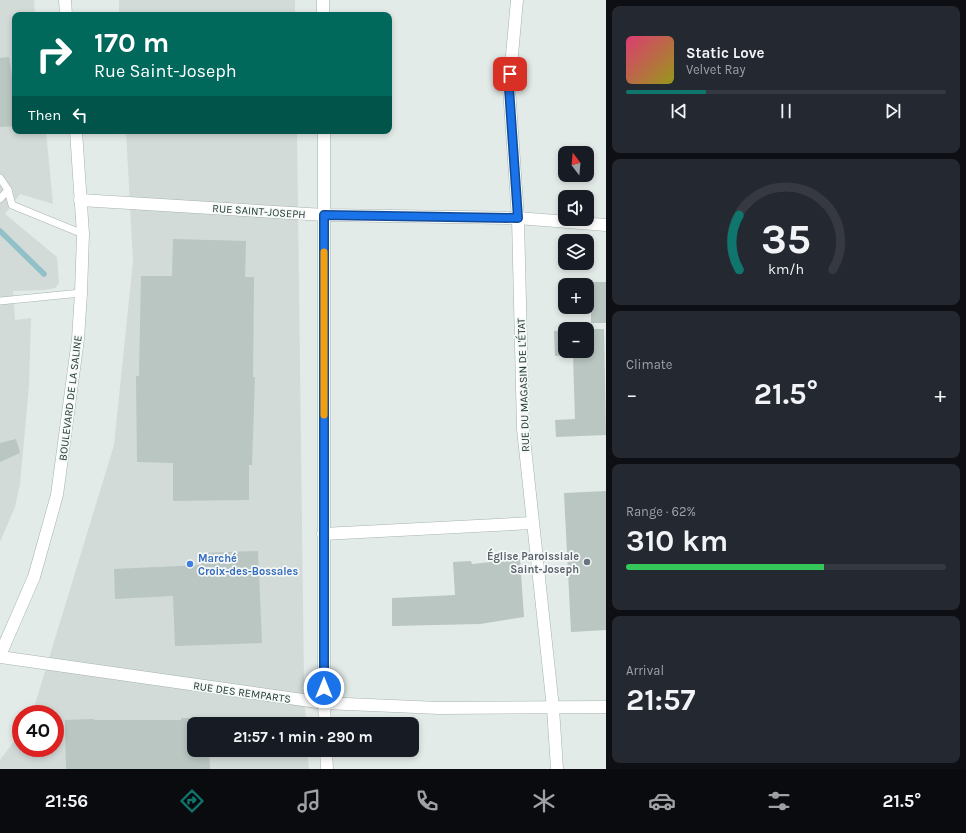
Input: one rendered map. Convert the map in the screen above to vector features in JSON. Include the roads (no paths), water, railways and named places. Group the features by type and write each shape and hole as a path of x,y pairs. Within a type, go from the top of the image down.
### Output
{"street":[{"path":"65,0 66,12"},
{"path":"323,0 323,12"},
{"name":"RUE DU MAGASIN DE L'ÉTAT","path":"517,0 509,88 518,218 522,429 553,708 557,769"},
{"name":"BOULEVARD DE LA SALINE","path":"0,656 34,577 57,495 78,339 81,293 83,234 76,134"},
{"path":"324,134 323,534 325,717"},
{"name":"RUE SAINT-JOSEPH","path":"80,200 324,215 518,218 606,225"},
{"path":"323,534 532,523"},
{"name":"RUE DES REMPARTS","path":"0,656 324,703 439,708 606,707"},
{"path":"326,757 327,769"}],"lane":[{"path":"0,178 8,190 12,205 83,234"},
{"path":"0,199 8,190"},
{"path":"0,302 81,293"}],"waterway":[{"path":"0,231 44,274"}],"place":[{"name":"Église Paroissiale Saint-Joseph","path":"587,562"},
{"name":"Marché Croix-des-Bossales","path":"190,564"}]}
